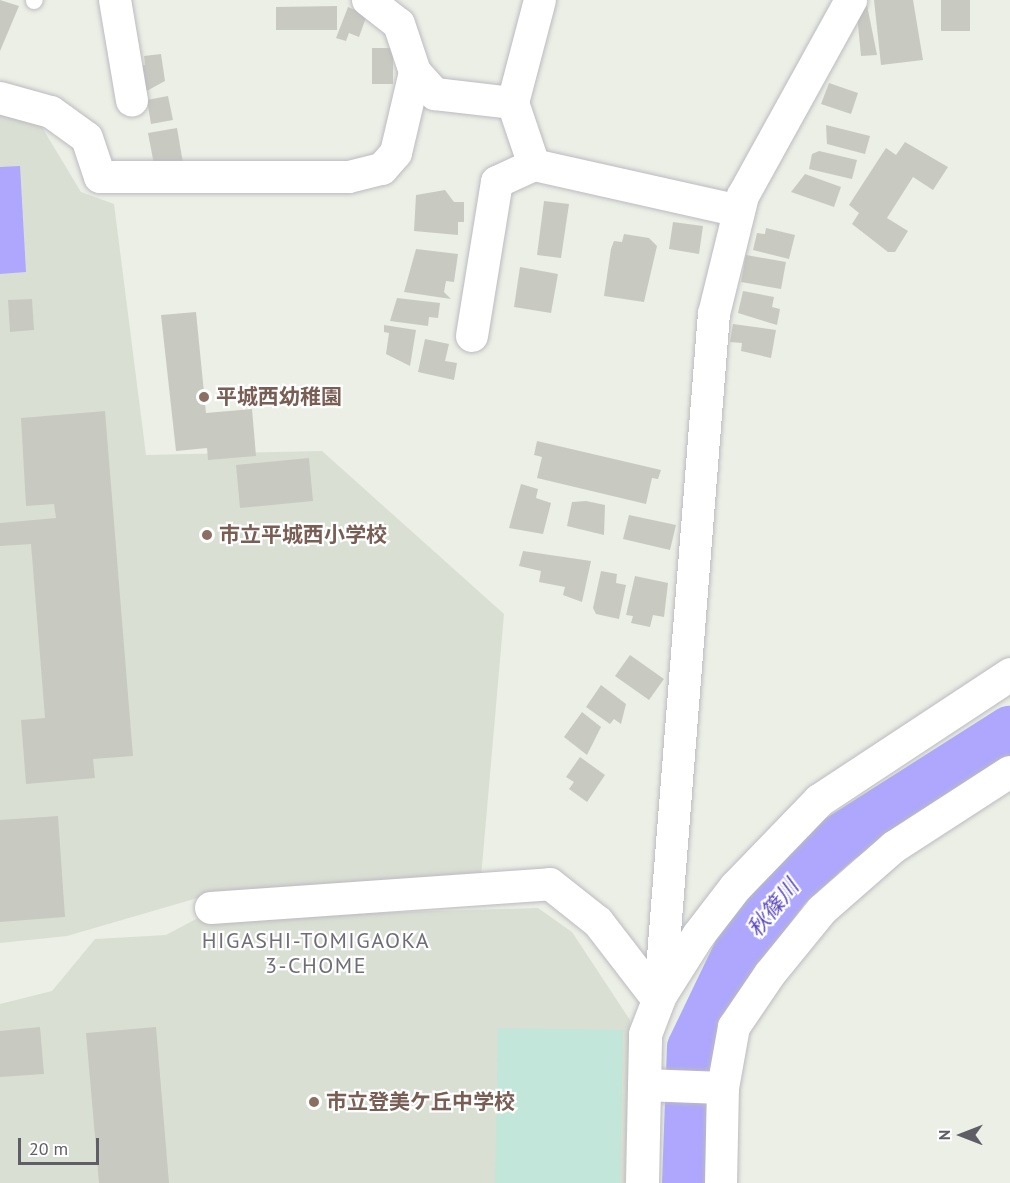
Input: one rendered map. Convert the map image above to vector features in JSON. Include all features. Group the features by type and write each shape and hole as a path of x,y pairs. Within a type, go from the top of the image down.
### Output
{"street":[{"path":"115,0 132,101"},
{"path":"368,0 399,24 415,72 435,94 513,103"},
{"path":"534,165 513,103 540,0"},
{"path":"659,997 714,314 739,211 851,0"},
{"path":"0,98 51,112 87,138 100,177 349,177 382,169 396,153 415,72"},
{"path":"472,336 497,182 534,165 739,211"},
{"path":"642,1183 645,1034 659,997 735,887 819,800 1010,674"},
{"path":"721,1183 723,1088 734,1028 822,910 894,847 1010,772"},
{"path":"211,908 550,884 598,922 659,997"},
{"path":"644,1085 723,1088"}],"shaded area":[{"name":"市立平城西小学校","path":"0,114 40,124 81,192 114,204 146,455 322,451 504,614 480,889 201,897 67,936 0,943"},
{"path":"20,166 26,272 0,274 0,167"},
{"name":"市立登美ケ丘中学校","path":"538,908 572,932 630,1020 625,1183 0,1183 0,1004 52,991 95,939 166,935 198,918"},
{"path":"498,1028 623,1030 620,1183 495,1183"}],"building":[{"path":"0,0 19,6 0,51"},
{"path":"874,0 913,0 923,60 881,65"},
{"path":"941,0 970,0 970,31 941,31"},
{"path":"867,5 877,55 861,56 857,14"},
{"path":"337,6 337,30 276,30 276,7"},
{"path":"348,7 367,15 359,37 349,33 346,41 336,38"},
{"path":"372,48 393,48 393,84 372,84"},
{"path":"161,54 165,81 141,94 137,67 145,65 144,56"},
{"path":"829,83 858,93 851,114 821,104"},
{"path":"168,96 173,120 151,124 147,100"},
{"path":"826,125 870,136 865,154 827,144"},
{"path":"177,128 184,169 156,175 148,133"},
{"path":"905,142 948,167 933,190 913,177 887,218 908,231 895,252 888,252 852,224 859,213 849,205 886,148 896,155"},
{"path":"819,151 857,160 852,179 809,169 812,154"},
{"path":"805,174 841,187 834,207 791,192"},
{"path":"445,190 454,202 464,202 464,222 458,222 458,235 414,231 416,195"},
{"path":"544,201 569,204 561,258 537,255"},
{"path":"673,222 703,226 699,254 669,249"},
{"path":"766,228 795,235 789,259 753,250 757,233 765,234"},
{"path":"624,234 649,238 657,246 644,302 604,296 611,249 614,241 622,242"},
{"path":"416,249 458,254 454,282 446,281 444,292 451,299 404,292"},
{"path":"746,255 786,262 781,289 741,282"},
{"path":"520,267 558,274 551,313 514,307"},
{"path":"743,291 774,297 772,307 780,309 777,325 738,313"},
{"path":"397,298 440,303 438,318 429,317 428,326 390,321"},
{"path":"32,299 34,330 10,332 8,300"},
{"path":"196,312 206,413 252,409 256,456 208,460 207,448 176,451 161,315"},
{"path":"733,324 776,330 771,358 741,351 742,343 730,342"},
{"path":"384,325 416,330 410,366 386,354 389,333 384,332"},
{"path":"425,339 449,344 445,361 457,363 454,380 418,372"},
{"path":"105,411 133,756 93,759 95,778 26,784 21,720 45,718 31,544 0,546 0,523 56,518 54,504 26,506 21,418"},
{"path":"537,441 661,470 658,479 652,478 646,504 537,478 542,457 534,455"},
{"path":"309,458 313,501 240,508 236,465"},
{"path":"521,484 538,489 536,498 551,503 543,534 509,528"},
{"path":"586,501 605,505 604,535 567,526 572,502"},
{"path":"629,515 676,525 670,550 623,539"},
{"path":"523,551 591,561 582,602 563,595 565,587 539,582 541,571 519,566"},
{"path":"601,571 617,574 616,583 626,585 619,619 596,614 593,608"},
{"path":"635,576 668,583 664,617 653,615 650,627 631,623 633,616 626,615"},
{"path":"630,655 664,679 649,700 615,676"},
{"path":"601,685 626,704 621,724 614,719 610,724 586,707"},
{"path":"582,712 601,727 587,755 564,737"},
{"path":"580,757 605,775 587,802 569,789 574,782 566,777"},
{"path":"58,816 65,917 0,922 0,820"},
{"path":"40,1027 44,1074 0,1077 0,1031"},
{"path":"156,1027 169,1183 99,1183 86,1033"}],"waterway":[{"name":"秋篠川","path":"687,1183 692,1048 739,950 787,886 838,840 1010,731"}],"place":[{"name":"平城西幼稚園","path":"204,397"},
{"name":"市立平城西小学校","path":"207,535"},
{"name":"市立登美ケ丘中学校","path":"314,1102"}],"district":[{"name":"HIGASHI-TOMIGAOKA 3-CHOME","path":"316,952"}]}
